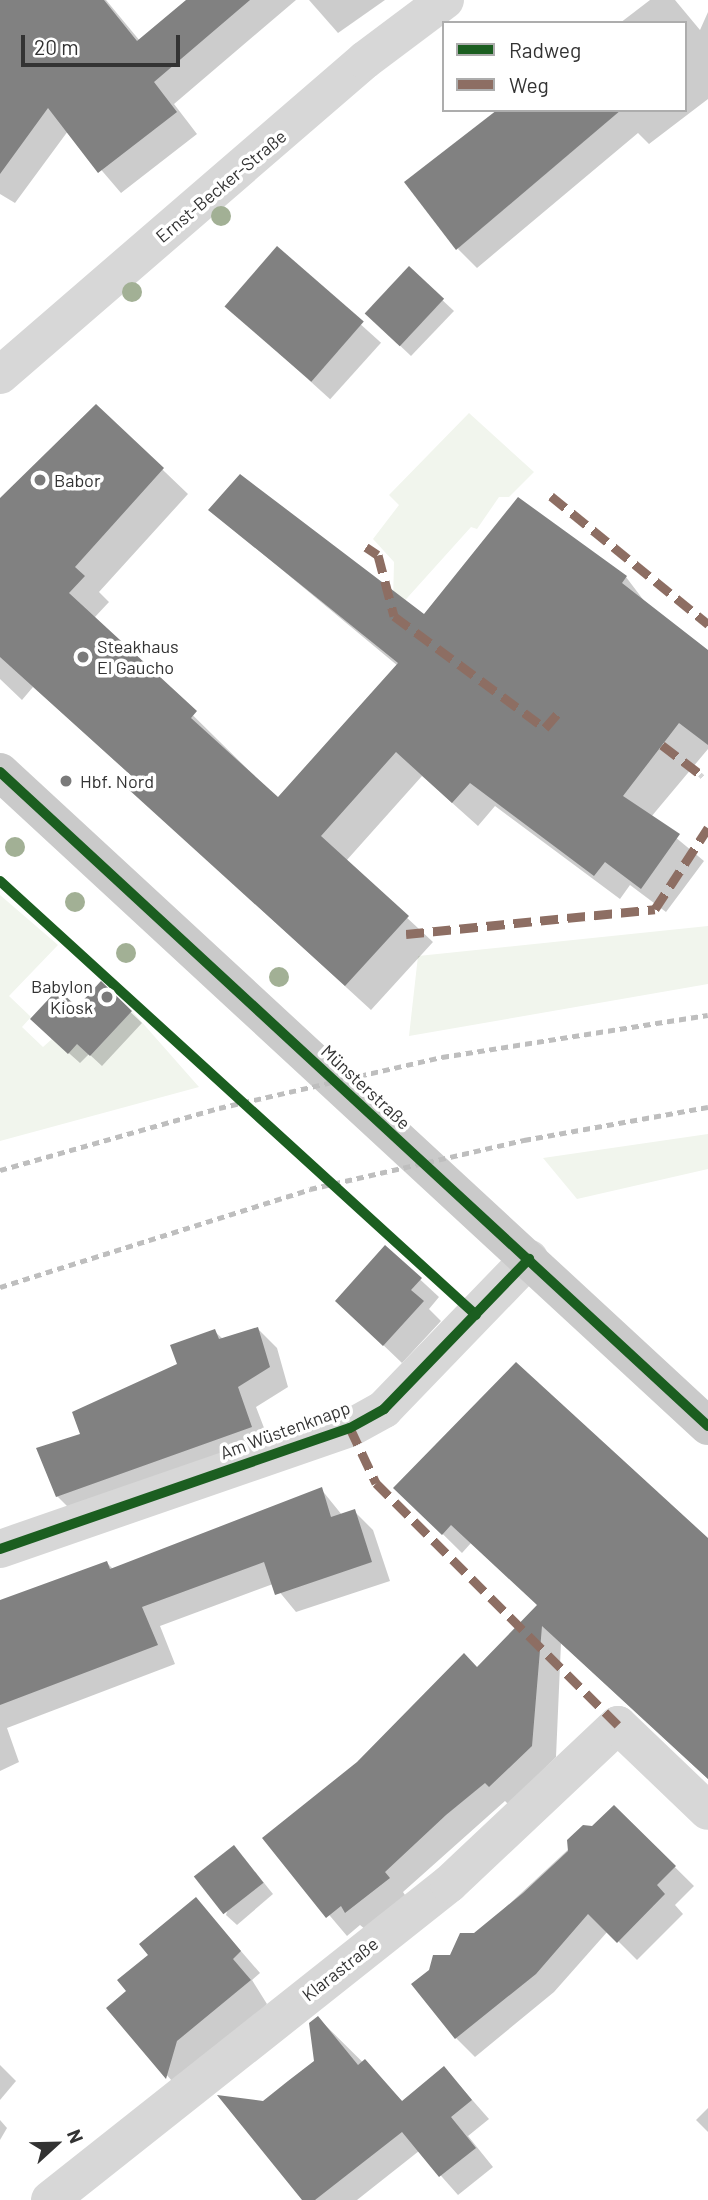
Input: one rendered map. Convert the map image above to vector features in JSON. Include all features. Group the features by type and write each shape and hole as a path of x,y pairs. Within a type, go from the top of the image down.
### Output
{"main road":[{"name":"Münsterstraße","path":"0,772 708,1426"}],"street":[{"name":"Ernst-Becker-Straße","path":"0,375 365,60 445,0"},
{"name":"Am Wüstenknapp","path":"0,1549 350,1428 384,1409 529,1259"},
{"name":"Klarastraße","path":"50,2200 449,1884 618,1726 708,1811"}],"path":[{"path":"700,774 705,779"}],"shaded area":[{"path":"469,413 534,472 509,497 499,497 477,529 471,527 399,607 393,603 394,562 373,539 399,505 389,495"},
{"path":"0,895 58,945 9,996 31,1017 22,1027 43,1047 52,1039 77,1044 90,1056 132,1011 199,1087 0,1141"},
{"path":"708,926 708,984 409,1036 418,956"},
{"path":"708,1134 708,1169 577,1199 543,1158"}],"building":[{"path":"0,0 104,0 137,41 186,0 250,0 154,82 177,112 98,173 48,108 0,174"},
{"path":"494,112 619,112 456,250 404,182"},
{"path":"277,246 364,321 311,382 225,306"},
{"path":"409,266 444,299 400,346 365,314"},
{"path":"96,404 164,468 75,567 85,576 69,593 197,711 191,718 278,797 398,663 208,510 240,474 424,614 518,497 627,576 622,583 708,650 708,745 679,723 623,796 680,834 641,889 605,862 594,876 470,783 452,803 396,752 321,836 409,916 345,986 127,788 135,779 0,657 0,498"},
{"path":"101,981 132,1011 90,1056 77,1044 68,1054 30,1019 58,989 77,1007"},
{"path":"385,1245 422,1278 411,1290 424,1301 383,1346 335,1301"},
{"path":"258,1327 270,1367 238,1387 252,1427 56,1497 36,1448 80,1434 72,1412 177,1364 170,1345 215,1329 219,1339"},
{"path":"516,1362 708,1538 708,1779 542,1626 532,1746 489,1787 485,1783 446,1815 385,1872 390,1878 345,1913 341,1906 326,1918 262,1838 357,1762 464,1653 477,1667 537,1605 451,1525 442,1535 393,1488"},
{"path":"322,1487 331,1517 355,1509 372,1562 275,1595 264,1562 142,1607 158,1645 0,1705 0,1600 107,1561 110,1569"},
{"path":"614,1805 676,1866 657,1885 665,1894 617,1943 588,1914 536,1974 455,2039 411,1984 429,1970 433,1955 450,1955 460,1933 474,1933 523,1893 568,1851 567,1840 583,1825 592,1826"},
{"path":"234,1845 264,1883 223,1914 194,1876"},
{"path":"196,1897 241,1951 233,1959 251,1980 177,2041 166,2079 106,2008 126,1991 117,1980 148,1955 139,1944"},
{"path":"318,2016 358,2065 365,2059 402,2101 444,2066 472,2100 451,2117 476,2148 439,2177 402,2132 315,2200 302,2200 217,2095 263,2101 314,2061 309,2023"}],"railway":[{"path":"0,1170 219,1108 442,1057 708,1015"},
{"path":"0,1287 310,1189 524,1140 708,1107"}],"marked path":[{"path":"551,496 708,624"},
{"path":"366,547 378,555 394,616 545,728 558,713"},
{"path":"662,745 700,774"},
{"path":"406,934 655,909 708,828"},
{"path":"350,1428 376,1483 618,1725"}],"cycle path":[{"path":"0,772 708,1426"},
{"path":"0,881 476,1315"},
{"path":"0,1549 350,1428 384,1409 529,1259"}],"place":[{"name":"Babor","path":"40,480"},
{"name":"Steakhaus El Gaucho","path":"83,657"},
{"name":"Hbf. Nord","path":"66,781"},
{"name":"Babylon Kiosk","path":"107,997"}]}
